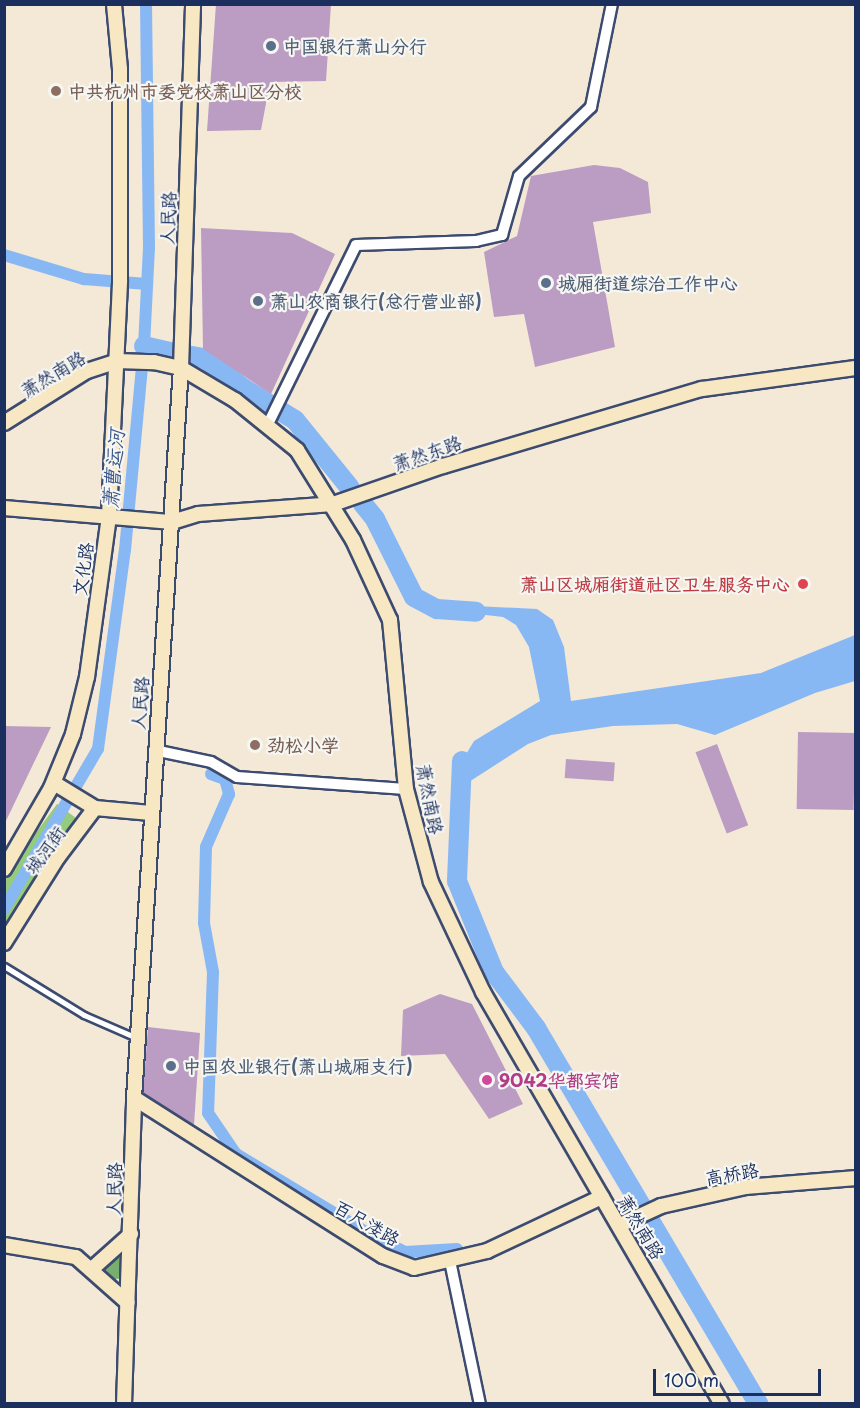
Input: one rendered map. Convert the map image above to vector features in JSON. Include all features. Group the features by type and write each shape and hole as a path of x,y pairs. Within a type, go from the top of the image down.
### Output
{"street":[{"name":"文化路","path":"4,869 54,783 73,734 87,677 112,517 121,361 119,306 120,69 114,4"},
{"name":"人民路","path":"124,1404 134,1098 154,750 172,522 181,368 193,4"},
{"path":"268,423 356,244 476,241 502,235 519,176 591,107 612,4"},
{"name":"萧然南路","path":"4,423 87,370 121,361 154,362 181,368 268,423 297,450 333,504 390,620 406,789 430,882 478,982 722,1404"},
{"name":"萧然东路","path":"4,508 172,522 198,514 333,504 487,452 702,389 855,368"},
{"path":"154,750 210,762 237,777 406,789"},
{"path":"54,783 95,808 151,813"},
{"name":"城河街","path":"4,943 58,857 95,808"},
{"name":"百尺溇路","path":"134,1098 383,1257 414,1268 487,1251 602,1197"},
{"name":"高桥路","path":"620,1225 661,1206 746,1187 855,1178"},
{"path":"93,1268 131,1234"},
{"path":"4,1245 76,1257 93,1268 129,1303"},
{"path":"450,1261 480,1404"}],"lane":[{"path":"4,966 84,1015 139,1039"}],"green space":[{"path":"57,804 76,818 5,929 5,875"},
{"path":"116,1257 124,1260 127,1268 124,1276 116,1279 108,1276 105,1268 108,1260"}],"water":[{"path":"474,606 537,609 553,620 564,647 571,701 761,673 855,635 855,681 815,693 715,735 677,724 613,726 551,735 528,744 461,787 462,761 474,741 540,701 529,647 516,625 503,617 477,614"}],"building":[{"name":"中国银行萧山分行","path":"216,4 331,4 326,81 270,82 261,130 207,131"},
{"name":"城厢街道综治工作中心","path":"594,165 620,168 648,182 651,213 593,222 615,347 535,367 524,314 494,317 484,252 517,236 531,176"},
{"name":"萧山农商银行(总行营业部)","path":"201,228 292,233 335,254 271,394 203,349"},
{"path":"4,726 51,727 4,825"},
{"path":"798,732 855,733 854,810 797,809"},
{"path":"717,744 748,825 727,833 696,752"},
{"path":"566,759 615,762 614,781 565,778"},
{"name":"9042华都宾馆","path":"440,994 472,1004 523,1104 489,1119 445,1054 401,1056 403,1010"},
{"name":"中国农业银行(萧山城厢支行)","path":"148,1027 200,1033 194,1125 143,1093"}],"waterway":[{"name":"萧曹运河","path":"4,909 98,749 125,550 144,346 149,248 146,4"},
{"path":"4,255 84,279 147,284"},
{"path":"144,346 171,352"},
{"path":"191,356 204,358 243,388 295,420 350,488"},
{"path":"363,504 375,519 414,597 437,609 476,612"},
{"path":"462,761 457,881 494,972 536,1028 758,1404"},
{"path":"211,774 225,779 229,794 206,847 204,923 213,972 208,1113 236,1154 369,1234 405,1252 457,1249"}],"place":[{"name":"中国银行萧山分行","path":"271,46"},
{"name":"中共杭州市委党校萧山区分校","path":"56,91"},
{"name":"城厢街道综治工作中心","path":"546,283"},
{"name":"萧山农商银行(总行营业部)","path":"258,301"},
{"name":"萧山区城厢街道社区卫生服务中心","path":"803,584"},
{"name":"劲松小学","path":"255,745"},
{"name":"中国农业银行(萧山城厢支行)","path":"171,1066"},
{"name":"9042华都宾馆","path":"487,1080"}]}
